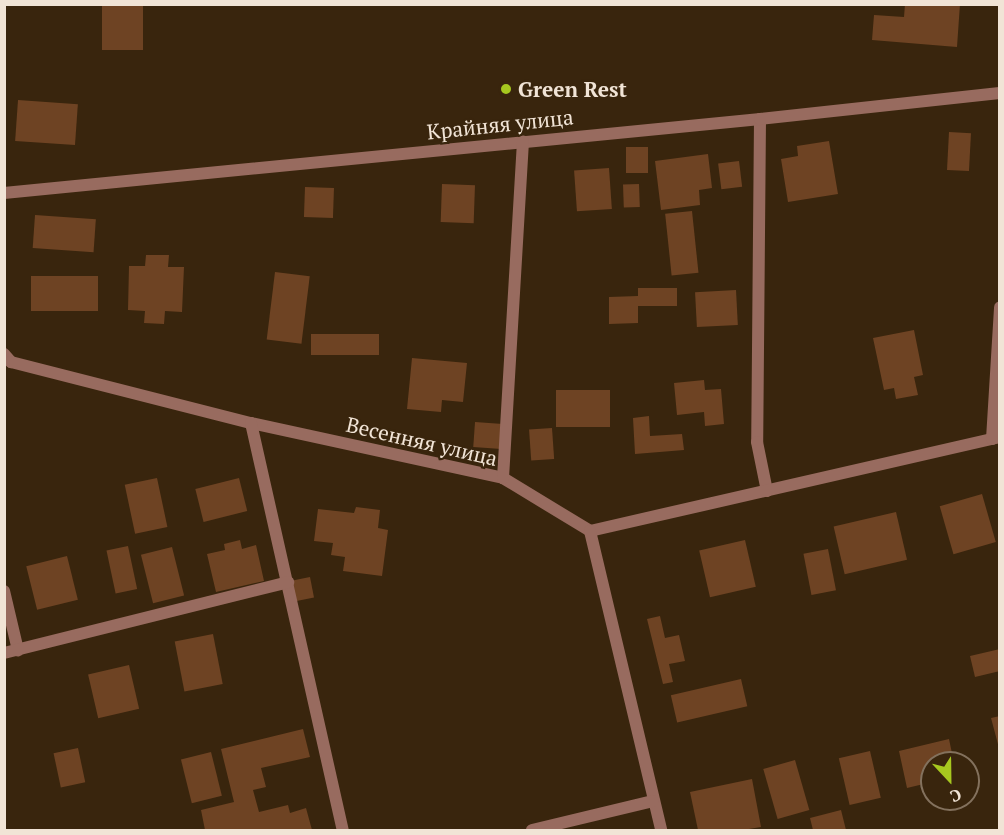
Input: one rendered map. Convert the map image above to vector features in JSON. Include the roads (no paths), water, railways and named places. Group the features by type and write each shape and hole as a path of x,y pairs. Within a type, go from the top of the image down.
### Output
{"street":[{"name":"Крайняя улица","path":"4,194 999,93"},
{"path":"760,119 757,442 767,490"},
{"path":"503,478 523,142"},
{"path":"661,831 590,531 996,438 999,307"},
{"name":"Весенняя улица","path":"4,354 11,362 251,423 503,478 590,531"},
{"path":"251,423 343,831"},
{"path":"4,653 288,582"},
{"path":"4,591 18,650"},
{"path":"532,831 653,801"}],"place":[{"name":"Green Rest","path":"506,89"}]}
